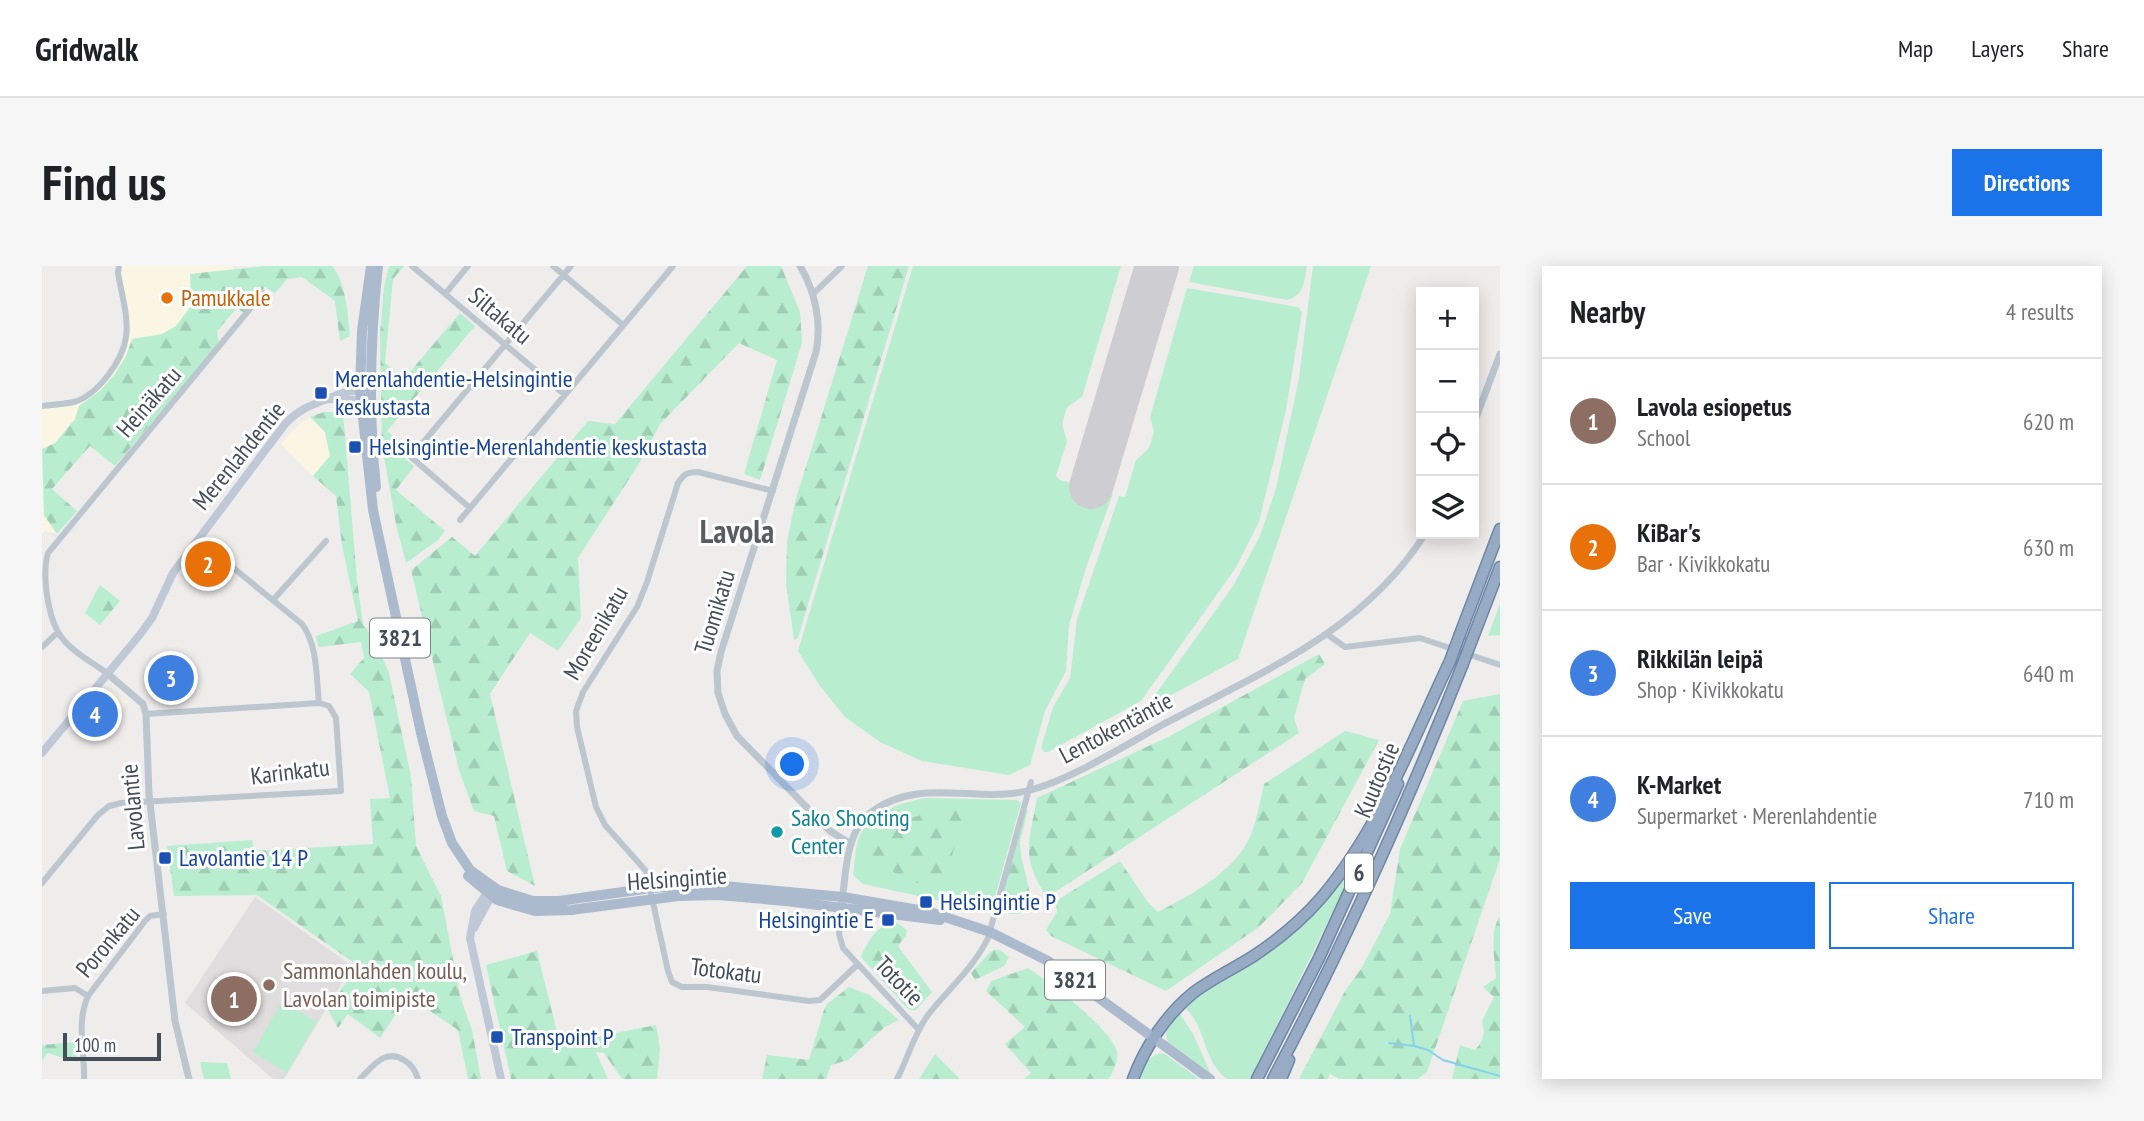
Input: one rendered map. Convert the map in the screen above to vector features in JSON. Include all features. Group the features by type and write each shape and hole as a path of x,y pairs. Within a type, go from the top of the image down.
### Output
{"highway":[{"name":"Kuutostie","path":"1257,1079 1363,865 1450,661 1500,529"},
{"name":"Kuutostie","path":"1273,1079 1342,942 1431,744 1500,567"},
{"path":"1133,1079 1165,1021 1194,993 1282,936 1322,897 1344,868 1374,818 1450,661"},
{"path":"1281,1079 1342,942"}],"main road":[{"name":"Helsingintie","path":"371,266 362,331 364,395 380,543 418,720 442,816 452,843 463,861 490,892 544,902 652,894 739,896 965,923"},
{"name":"Helsingintie","path":"364,395 378,266"},
{"name":"Merenlahdentie","path":"42,752 152,618 173,573 285,424 300,410 340,392 364,395"},
{"name":"Helsingintie","path":"652,894 684,885 735,886 843,897 915,908 965,923 990,932 1048,961 1210,1079"},
{"path":"490,892 478,903 472,918 471,948 501,1079"}],"street":[{"path":"42,406 76,402 86,396 110,371 123,351 127,335 119,266"},
{"name":"Siltakatu","path":"412,266 565,395"},
{"path":"445,294 468,266"},
{"path":"553,266 624,325"},
{"path":"470,508 411,457 571,266"},
{"path":"460,520 673,266"},
{"name":"Tuomikatu","path":"800,266 813,294 819,335 816,352 722,652 717,671 718,693 729,725 747,748 830,831 851,844"},
{"path":"813,294 842,266"},
{"name":"Heinäkatu","path":"58,632 44,577 44,564 48,553 263,293"},
{"path":"1478,413 1500,354"},
{"name":"Moreenikatu","path":"652,894 644,867 610,832 596,807 577,727 576,711 583,692 637,607 652,569 678,483 683,476 688,472 698,472 773,491"},
{"path":"42,647 58,632 72,648 143,704 146,714 319,703 313,646 310,635 302,624 198,539"},
{"name":"Lentokentäntie","path":"841,909 851,844 863,821 871,813 901,798 941,791 999,794 1027,791 1077,771 1328,635 1374,597 1421,539"},
{"path":"273,600 326,541"},
{"path":"1328,635 1345,647 1420,638 1500,665"},
{"name":"Karinkatu","path":"150,802 341,791 337,718 329,706 319,703"},
{"name":"Lavolantie","path":"146,714 150,802 175,1021 188,1079"},
{"path":"918,1029 982,951 990,932 1031,782"},
{"path":"42,883 91,823 109,806 150,802"},
{"name":"Totokatu","path":"652,894 668,971 673,982 682,988 706,987 809,1001 820,1000 857,965"},
{"name":"Tototie","path":"841,909 843,948 918,1029 910,1055 897,1079"},
{"name":"Poronkatu","path":"42,991 75,988 88,996 145,920 150,916 164,914"},
{"path":"85,1079 81,1020 82,1009 88,996"},
{"path":"360,1079 379,1061 390,1056 400,1057 412,1065 418,1079"}],"shaded area":[{"path":"119,266 233,266 238,307 217,331 219,343 115,466 90,446 52,489 77,511 57,534 45,531 42,534 42,407 86,396 110,371 127,335"},
{"path":"310,417 325,432 330,456 313,476 281,444 295,428"},
{"path":"110,690 128,702 100,735 81,721"},
{"name":"Sammonlahden koulu, Lavolan toimipiste","path":"255,897 352,966 284,1079 273,1079 185,1003"}],"green space":[{"path":"265,266 332,266 343,289 350,336 340,341 335,301 302,277 287,279 275,293 265,287 244,313 237,308 217,331 219,343 115,466 90,446 52,489 77,511 57,534 44,515 42,449 55,443 75,419 79,406 101,390 114,375 126,356 132,339 162,334 176,326 191,306 190,274"},
{"path":"389,266 404,266 393,279 385,363 404,379 460,313 475,326 387,431 410,450 404,458 414,466 396,490 445,531 438,540 406,563 382,446 380,335 384,287"},
{"path":"747,266 781,266 800,312 802,343 760,480 744,474 777,360 739,343 660,424 640,462 578,558 581,618 558,651 530,633 490,694 535,886 507,871 494,816 474,811 459,770 411,570 452,537 475,556 588,421 615,424"},
{"path":"868,266 909,266 798,638 794,640 786,583 787,542 795,502"},
{"path":"913,266 1121,266 1082,397 1067,407 1062,424 1067,441 1056,476 1060,480 1113,494 1069,625 1066,671 1045,711 1030,765 1009,775 922,761 880,742 845,717 820,686 798,651"},
{"path":"1194,266 1307,266 1300,291 1287,300 1189,282"},
{"path":"1313,266 1371,266 1238,659 1151,706 1150,702 1233,586 1260,536 1276,488 1299,378"},
{"path":"1187,288 1298,307 1302,312 1286,410 1259,522 1235,569 1141,701 1044,752 1041,748 1053,707 1070,678 1077,619 1119,496 1125,497 1136,460 1149,448 1154,432 1150,417"},
{"path":"324,412 343,412 363,624 374,639 389,673 411,776 416,846 441,896 460,996 472,1030 481,1079 468,1079 458,1030 408,996 380,1038 348,1014 338,1028 328,1010 357,965 257,895 174,896 167,846 252,840 254,851 373,844 370,799 390,798 369,692 350,674 364,658 361,642 318,647 316,636 358,621 342,545 336,496 313,476 330,456 325,432 310,417"},
{"path":"100,585 120,601 100,625 85,613"},
{"path":"1500,604 1500,635 1488,636"},
{"path":"1319,654 1325,664 1305,679 1294,718 1299,733 1052,894 1045,894 1032,869 1029,848 1037,798 1170,736"},
{"path":"1500,694 1500,859 1427,1072 1418,1079 1339,1079 1330,1074 1328,1079 1299,1079 1345,991 1361,969 1390,914 1400,849 1463,701"},
{"path":"1345,731 1379,740 1302,883 1259,927 1166,991 1051,936 1046,930 1057,912 1056,901 1120,861 1147,901 1158,912 1198,890 1222,872 1243,850 1255,824 1264,784"},
{"path":"927,798 1017,800 1021,803 991,911 986,913 863,884 855,877 853,873 857,844 869,822 887,810"},
{"path":"948,807 965,811 942,890 904,879 868,855 868,841 891,824"},
{"path":"1028,810 1020,842 1032,902 1030,910 1010,914 1003,912 1000,906 1024,811"},
{"path":"1356,858 1359,859 1250,1079 1227,1079 1213,1062 1196,1023 1184,1008 1277,945 1300,926 1330,894"},
{"path":"1500,916 1500,1079 1452,1079 1460,1045 1475,1050 1484,1033 1482,1021 1494,997 1483,987 1496,978 1494,937"},
{"path":"896,922 907,930 898,946 932,992 916,1010 905,1006 861,957 878,930"},
{"path":"994,950 1000,950 1009,957 1004,966 975,980 971,973"},
{"path":"537,951 560,1044 656,1025 660,1048 657,1079 622,1079 604,1053 596,1052 608,1079 511,1079 486,965"},
{"path":"1028,968 1078,1006 1104,1031 1117,1052 1109,1079 1024,1079 1031,1073 1005,1044 1025,1027 986,991 991,981"},
{"path":"849,987 870,995 899,1020 886,1026 848,1060 831,1065 826,1079 762,1079 767,1055 809,1060 827,1004"},
{"path":"282,1002 317,1022 287,1073 253,1052"},
{"path":"1179,1012 1193,1034 1211,1074 1167,1041 1166,1031"},
{"path":"75,1042 77,1062 47,1053 42,1061 42,1045"},
{"path":"1162,1053 1199,1079 1138,1079 1150,1059"},
{"path":"935,1054 960,1079 919,1079"},
{"path":"200,1062 227,1063 231,1079 204,1079"}],"waterway":[{"path":"1410,1016 1414,1045"},
{"path":"1389,1043 1428,1050 1443,1060 1500,1076"}],"runway":[{"path":"1091,487 1157,266"}],"place":[{"name":"Pamukkale","path":"167,298"},
{"name":"Merenlahdentie-Helsingintie keskustasta","path":"321,393"},
{"name":"Helsingintie-Merenlahdentie keskustasta","path":"355,447"},
{"name":"KiBar's","path":"208,564"},
{"name":"Rikkilän leipä","path":"171,678"},
{"name":"K-Market","path":"95,714"},
{"name":"Sako Shooting Center","path":"777,832"},
{"name":"Lavolantie 14 P","path":"165,858"},
{"name":"Helsingintie P","path":"926,902"},
{"name":"Helsingintie E","path":"888,920"},
{"name":"Sammonlahden koulu, Lavolan toimipiste","path":"269,985"},
{"name":"Lavola esiopetus","path":"234,999"},
{"name":"Transpoint P","path":"497,1037"}],"district":[{"name":"Lavola","path":"737,532"}]}
